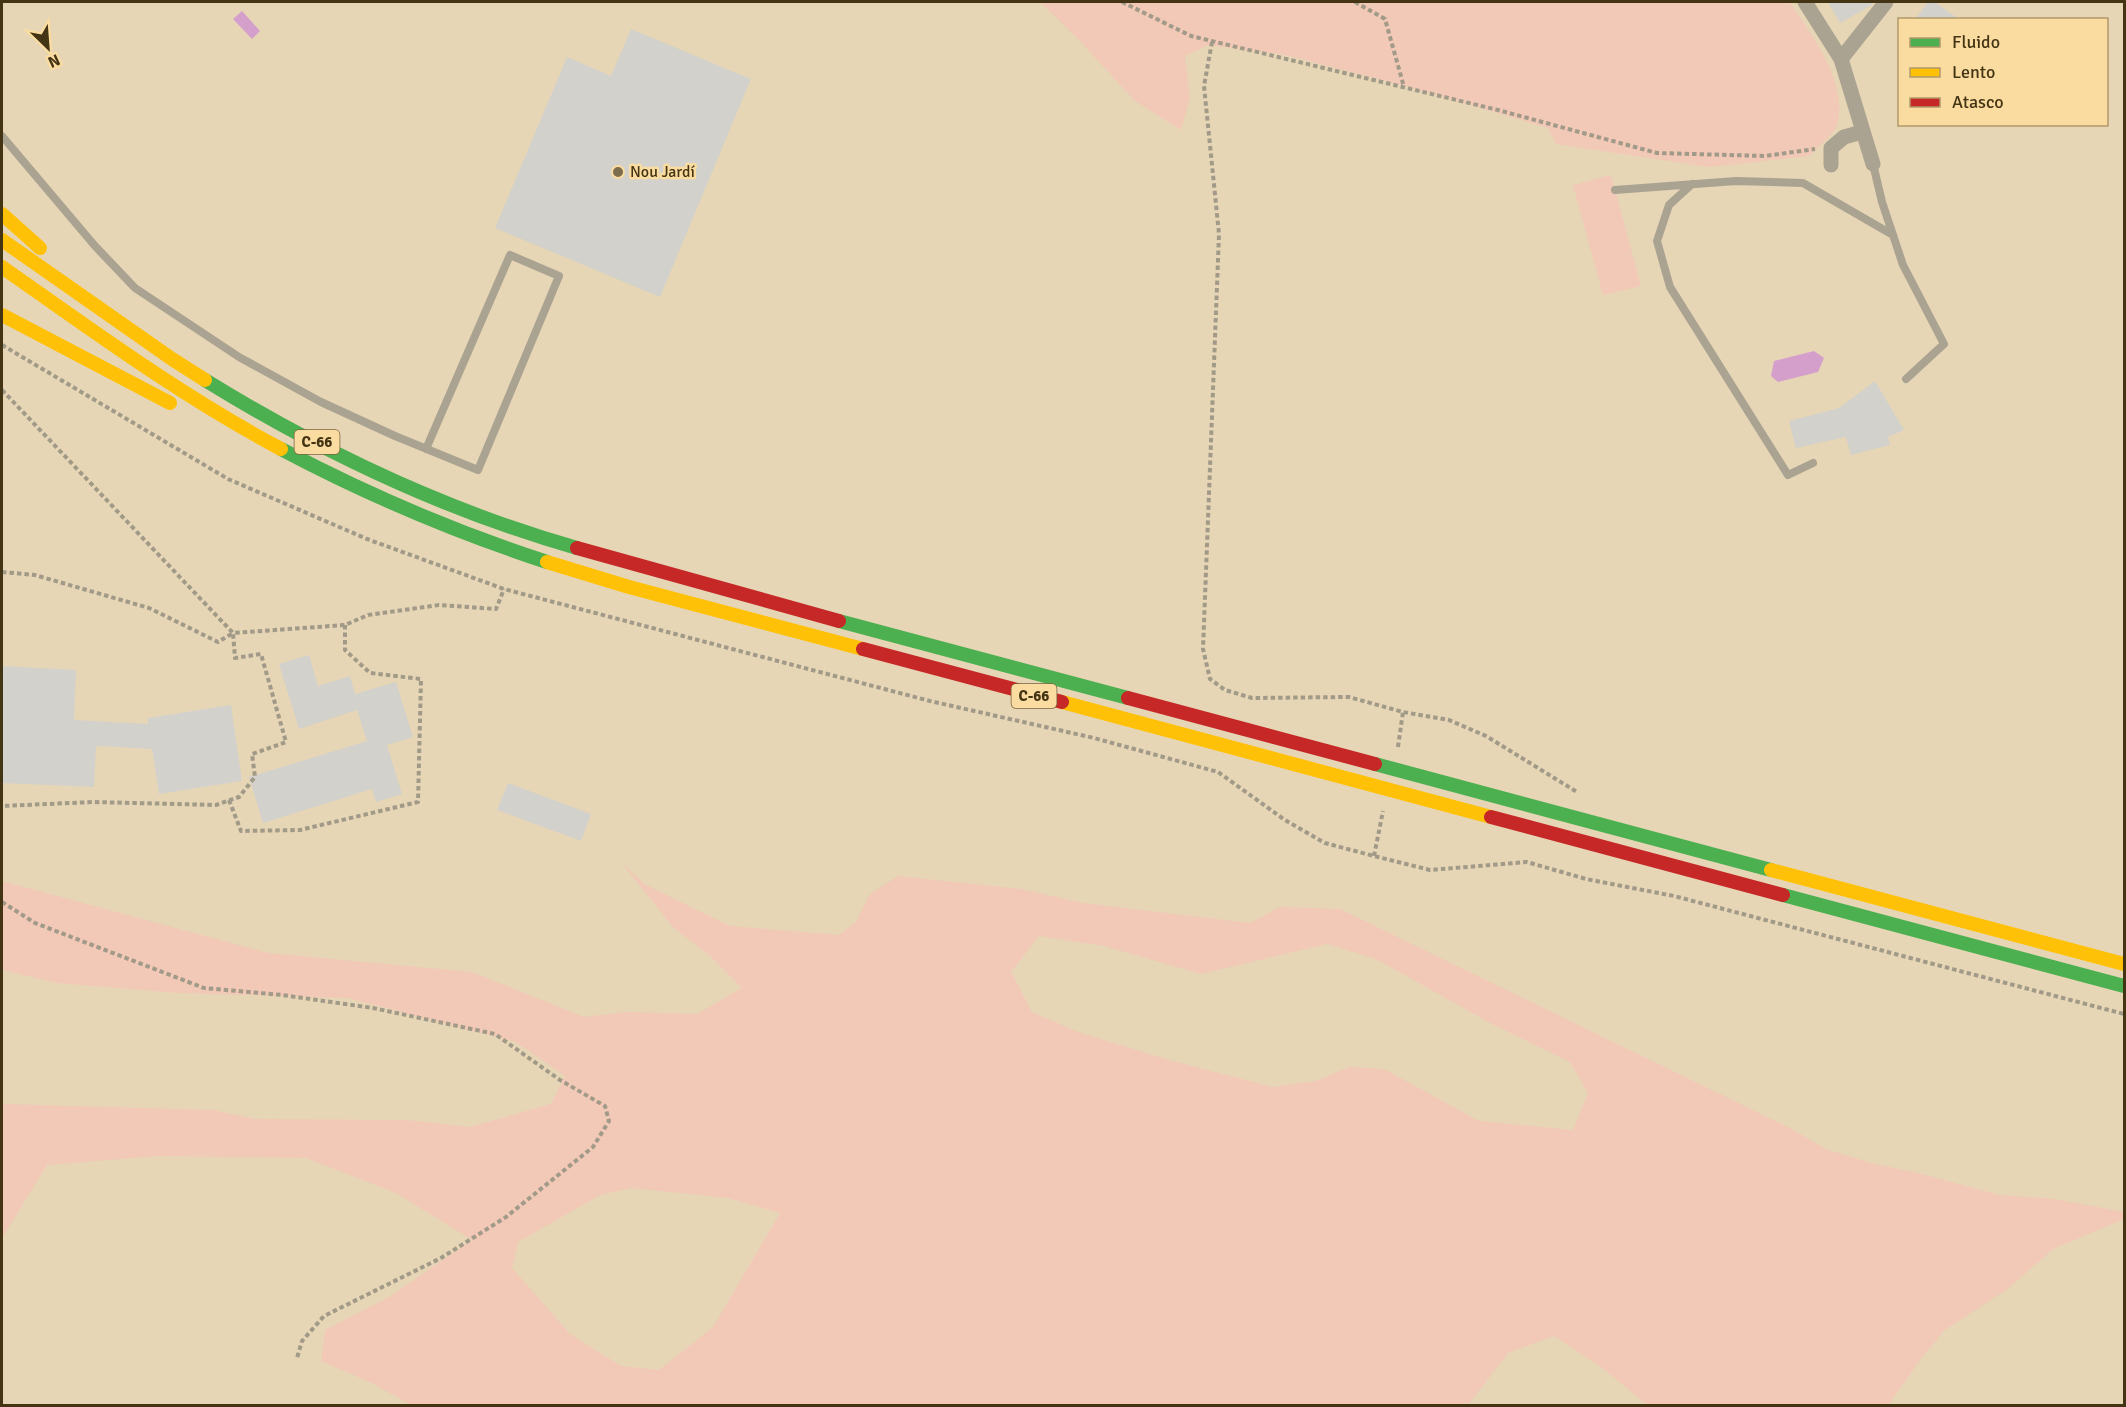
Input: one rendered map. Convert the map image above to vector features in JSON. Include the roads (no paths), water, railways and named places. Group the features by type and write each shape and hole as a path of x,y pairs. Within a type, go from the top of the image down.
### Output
{"highway":[{"path":"2,214 57,262 118,307 158,332"},
{"name":"C-66","path":"2,240 181,364 234,397 331,450 399,483 508,526 614,560 2124,964"},
{"name":"C-66","path":"2,267 106,341 214,411 344,481 390,503 521,555 597,578 2124,986"},
{"path":"2,315 311,474 344,481"},
{"path":"330,434 359,463"}],"street":[{"path":"1805,2 1841,59 1873,165"},
{"path":"1841,59 1886,2"},
{"path":"1831,165 1831,148 1844,137 1862,132"}],"lane":[{"path":"2,136 95,246 135,288 249,363 321,402 426,449 478,470 559,276 510,255 426,449"},
{"path":"1873,165 1882,202 1904,265 1944,344 1906,379"},
{"path":"1616,190 1736,181 1803,183 1893,234"},
{"path":"1692,184 1669,205 1657,241 1670,287 1788,475 1814,463"}],"place":[{"name":"Nou Jardí","path":"618,172"}]}
